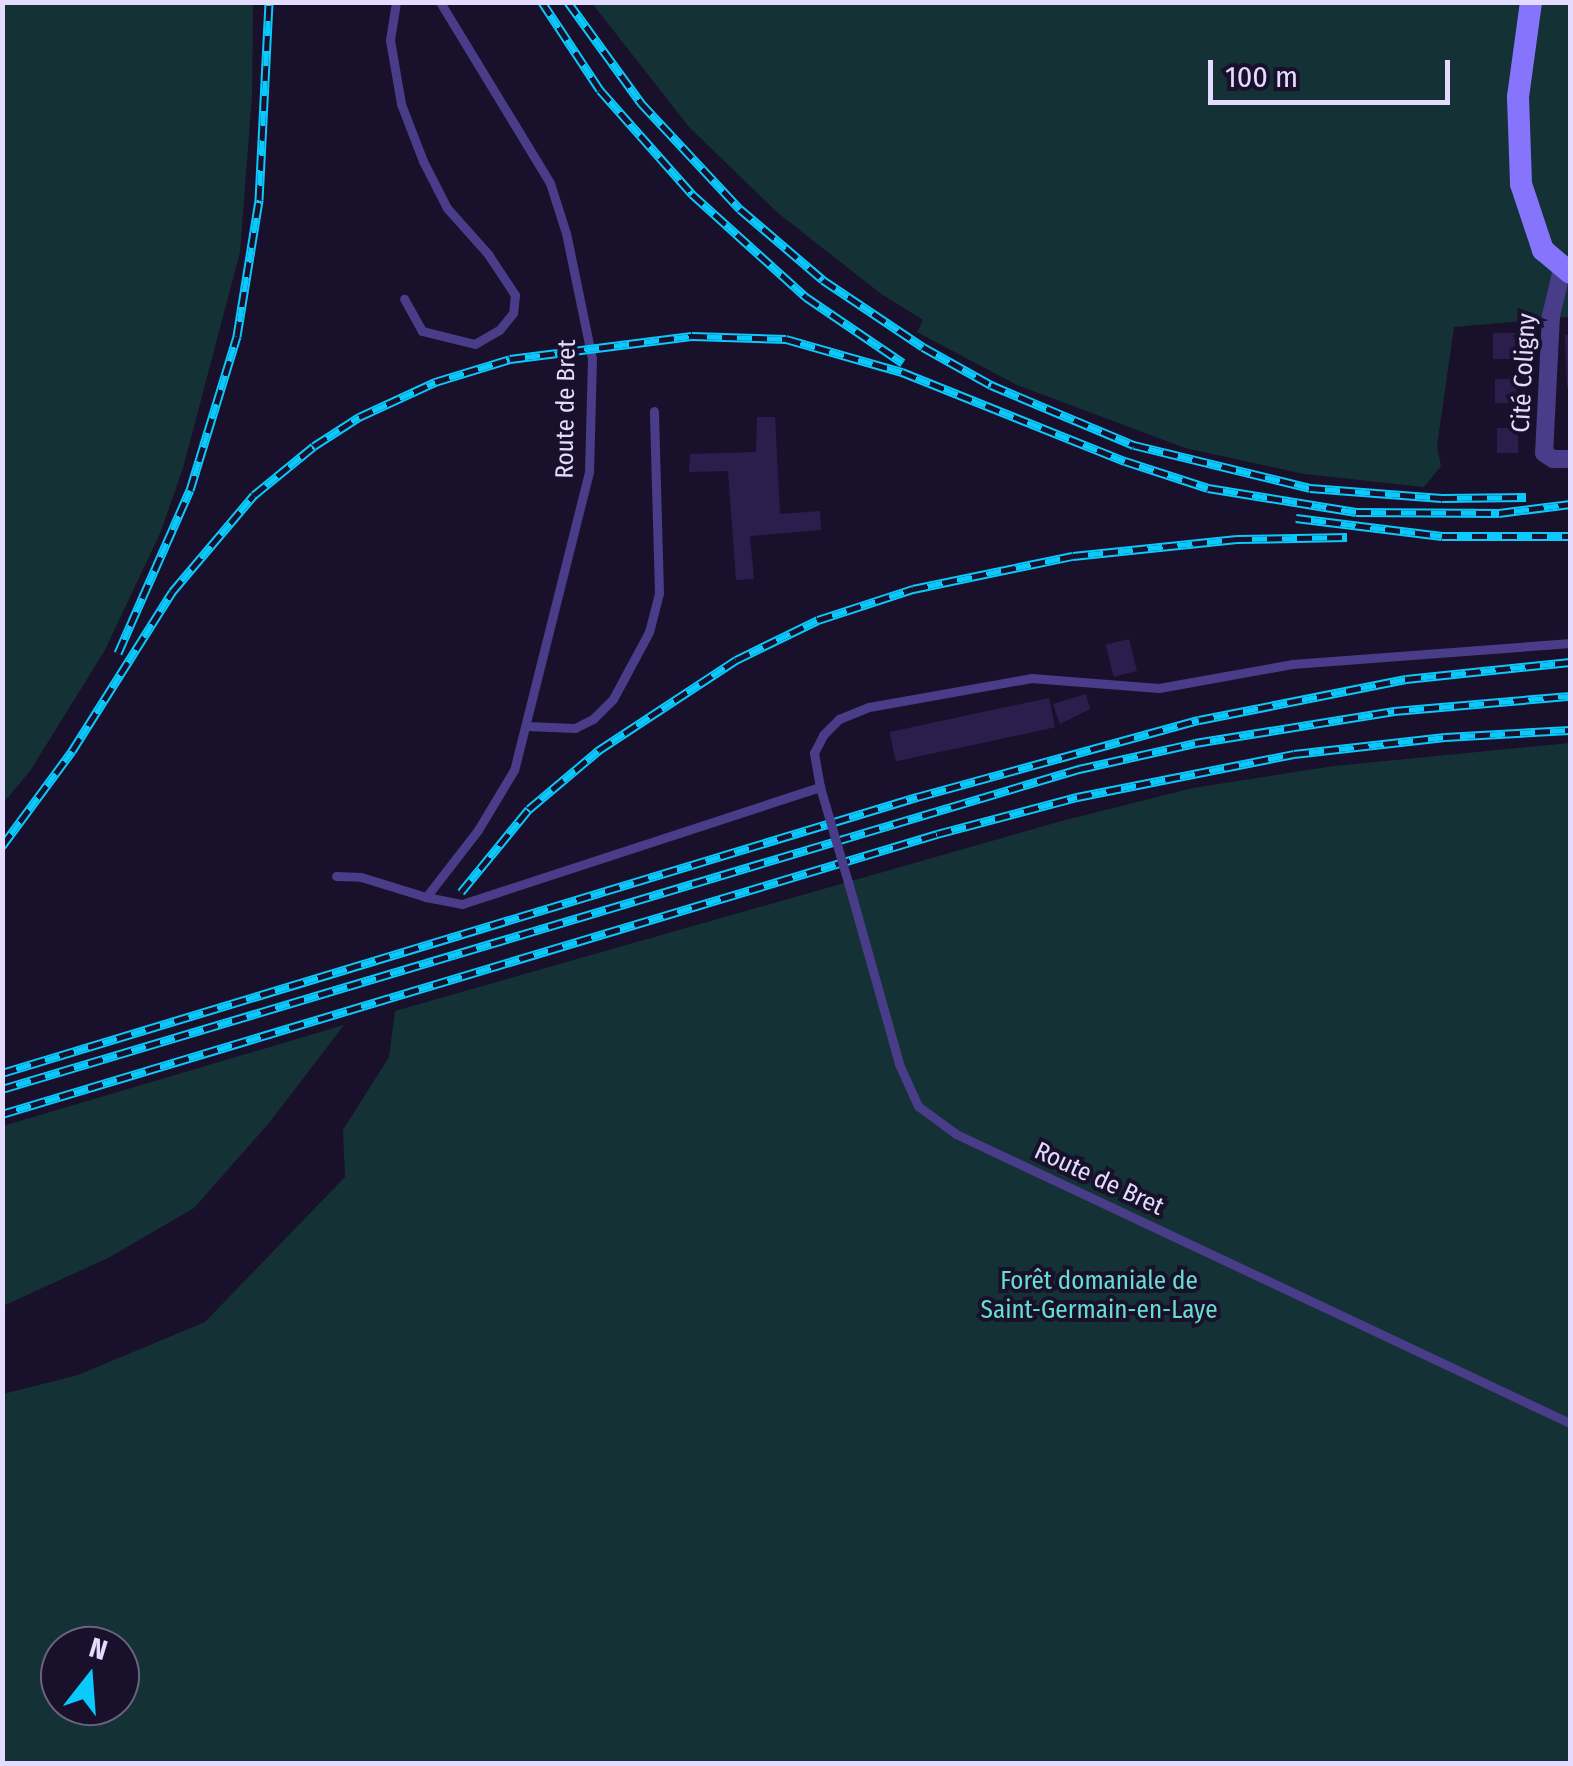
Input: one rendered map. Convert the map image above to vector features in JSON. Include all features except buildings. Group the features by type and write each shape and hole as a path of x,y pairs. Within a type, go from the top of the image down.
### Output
{"street":[{"path":"1531,2 1518,97 1517,150 1532,224 1543,250 1566,271"},
{"name":"Cité Coligny","path":"1566,271 1551,316 1544,453 1553,460 1570,459"}],"lane":[{"path":"396,2 390,40 402,104 423,161 447,208 488,254 515,295 513,313 506,322 475,344 422,330 404,300"},
{"name":"Route de Bret","path":"426,897 500,796 526,726 589,472 590,335 550,183 440,2"},
{"path":"526,726 574,728 593,719 613,700 649,632 659,593 654,412"},
{"name":"Route de Bret","path":"1570,643 1292,664 1159,688 1031,678 869,707 839,719 823,735 814,753 820,787 899,1064 918,1106 956,1134 1570,1423"},
{"path":"336,876 360,877 462,904 820,787"}],"green space":[{"path":"3,2 253,3 252,95 240,252 183,468 161,531 105,650 30,771 3,803"},
{"path":"592,3 1570,3 1570,317 1454,327 1437,446 1441,466 1424,487 1304,474 1185,448 1017,385 917,332 923,320 880,293 778,213 689,127"},
{"name":"Forêt domaniale de Saint-Germain-en-Laye","path":"1570,743 1570,1763 3,1764 3,1394 78,1375 205,1322 345,1177 343,1130 389,1057 395,1011 1058,822 1193,788 1334,766"},
{"path":"344,1025 269,1123 194,1208 108,1258 3,1306 3,1126"}],"railway":[{"path":"118,653 190,490 237,336 259,200 269,2"},
{"path":"542,2 600,90 692,194 806,297 903,363"},
{"path":"568,2 641,103 740,209 823,280 923,347 991,385 1134,445 1310,488 1442,498 1526,497"},
{"path":"2,846 72,751 172,592 254,495 314,446 359,417 435,382 510,359 692,336 786,339 902,372 1125,461 1208,488 1356,512 1499,513 1570,504"},
{"path":"1296,518 1442,536 1570,536"},
{"path":"461,892 529,809 599,750 736,660 818,620 913,589 1073,556 1237,539 1347,537"},
{"path":"2,1073 917,797 1199,720 1406,679 1570,662"},
{"path":"2,1089 1079,769 1195,743 1394,711 1570,696"},
{"path":"2,1114 937,834 1077,797 1294,754 1445,737 1570,730"}]}
